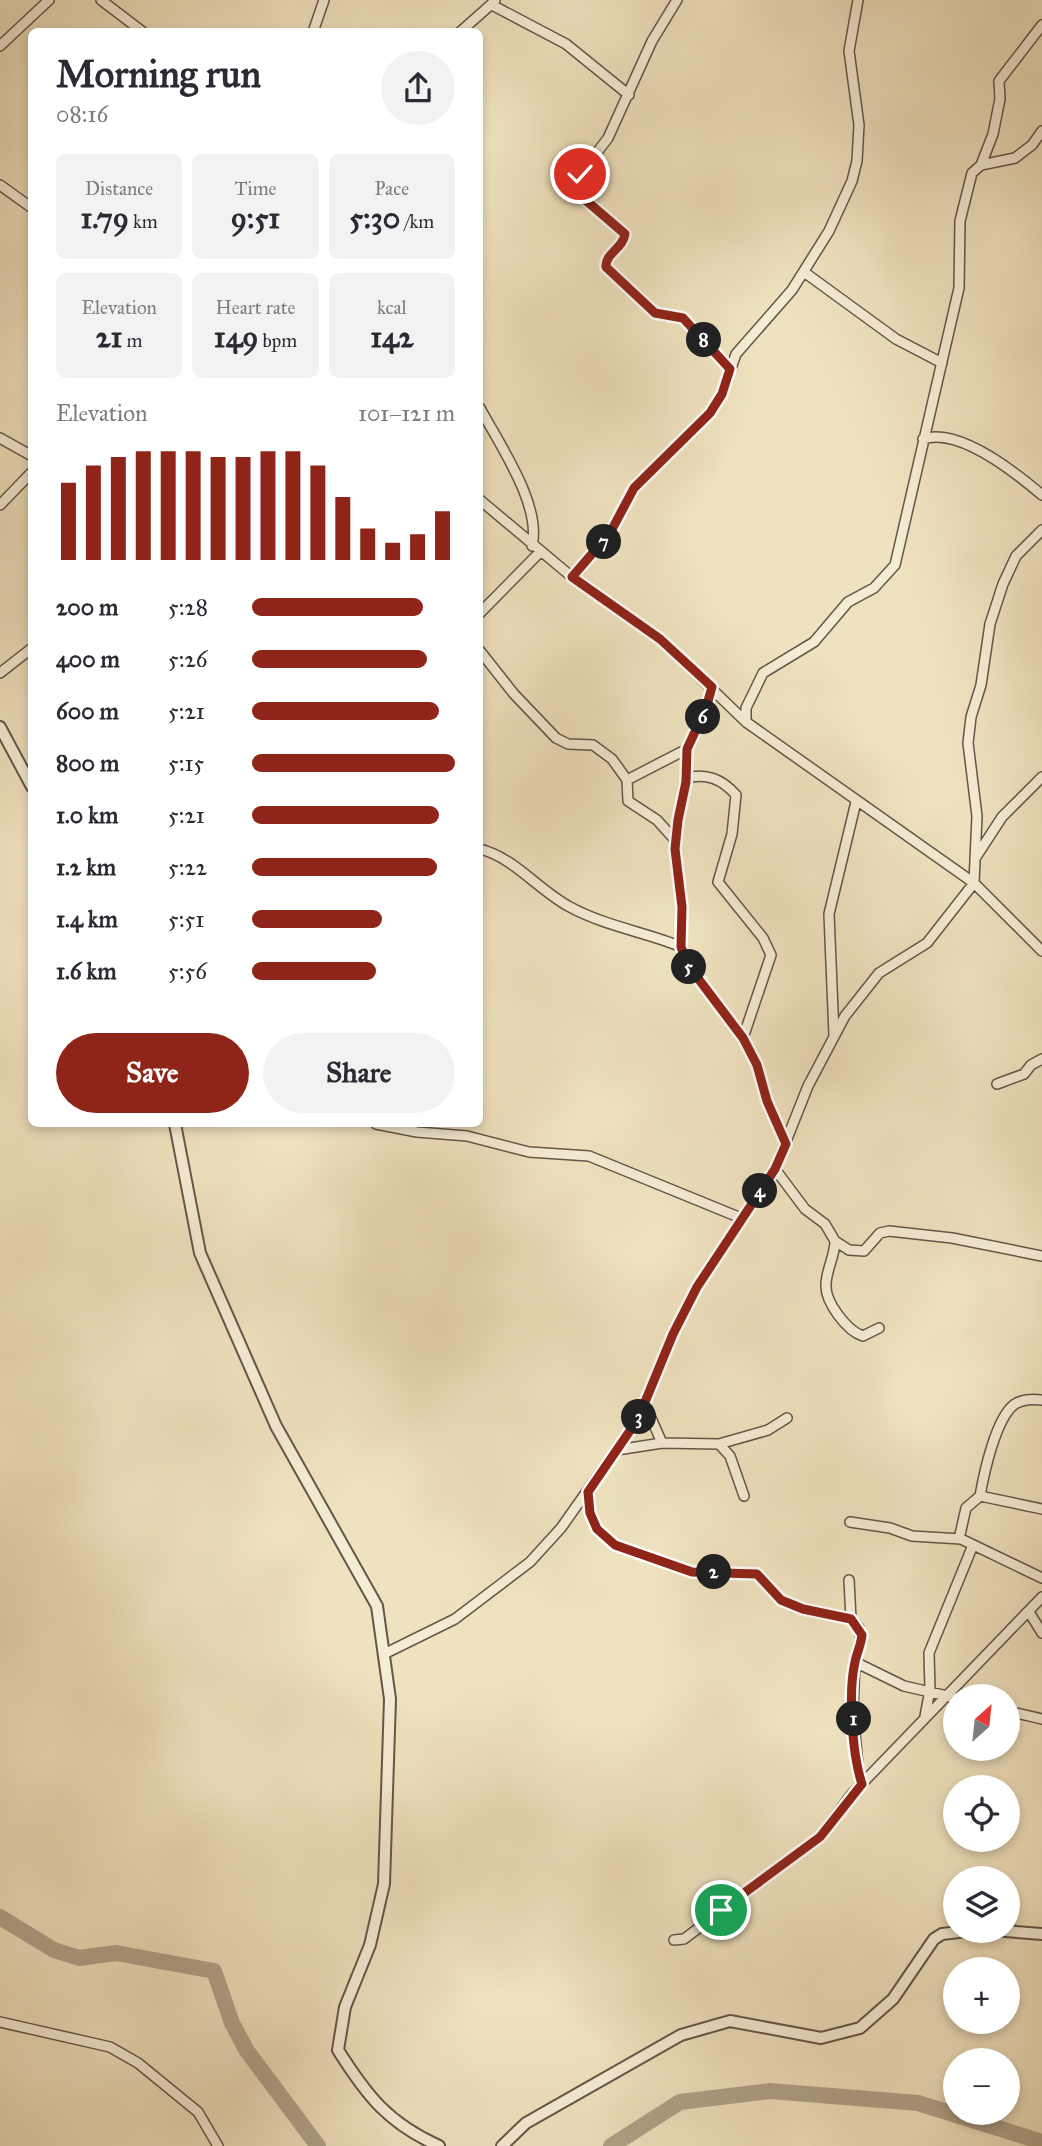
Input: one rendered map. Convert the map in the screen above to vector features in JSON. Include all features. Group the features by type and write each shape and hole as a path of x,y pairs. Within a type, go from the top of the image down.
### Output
{"street":[{"path":"0,46 49,0"},
{"path":"101,0 138,28"},
{"path":"314,28 324,0"},
{"path":"677,0 652,41 608,138 580,174 576,188 582,197 625,234 622,245 607,258 606,267 655,313 683,318 730,369"},
{"path":"572,577 610,533 634,488 710,413 722,394 730,369 743,343 776,311 804,272 848,191 857,162 859,125 849,51 859,0"},
{"path":"465,28 494,2 566,44 629,94"},
{"path":"746,722 746,708 763,673 814,642 848,602 874,588 895,565 959,288 957,244 962,205 972,173 981,165 995,125 1000,99 999,81 1042,25"},
{"path":"981,165 1015,158 1032,145 1042,131"},
{"path":"0,185 28,205"},
{"path":"804,272 896,339 942,363"},
{"path":"483,414 534,519 536,549 483,610"},
{"path":"930,415 948,437"},
{"path":"923,439 938,435 948,437 993,459 1042,495"},
{"path":"0,438 28,454"},
{"path":"0,505 28,476"},
{"path":"483,503 572,577 660,639 746,722 974,883 1042,951"},
{"path":"384,1654 455,1619 530,1562 588,1492 638,1419 697,1287 775,1169 804,1096 845,1016 879,973 927,943 974,883 977,816 968,743 971,718 981,685 990,624 1016,556 1042,530"},
{"path":"0,673 28,651"},
{"path":"483,655 513,694 556,738 568,744 593,745 604,752 627,780 628,801 657,820 675,840"},
{"path":"712,687 706,708 687,749 686,778 675,840 678,889 682,907 681,947 688,965 743,1038 757,1065 767,1101 786,1144"},
{"path":"706,708 726,701"},
{"path":"0,727 28,780"},
{"path":"627,780 687,749"},
{"path":"686,778 709,776 721,781 736,795 732,834 718,882 763,938 771,955 743,1038"},
{"path":"975,858 1002,817 1042,777"},
{"path":"834,1037 829,914 856,802"},
{"path":"483,850 500,856 554,898 590,918 681,947"},
{"path":"997,1084 1024,1074 1031,1065 1042,1059"},
{"path":"177,1127 200,1253 276,1426 377,1606 390,1699 384,1884 370,1945 345,2007 338,2050 368,2098 416,2136 439,2146"},
{"path":"391,1127 467,1136 529,1152 589,1156 741,1218"},
{"path":"775,1169 805,1209 825,1224 835,1241 849,1250 864,1251 880,1233 889,1231 953,1238 1042,1256"},
{"path":"835,1241 825,1285 829,1299 856,1334 863,1336 879,1328"},
{"path":"959,1539 966,1508 980,1496 996,1434 1010,1409 1021,1401 1042,1400"},
{"path":"644,1402 662,1443"},
{"path":"617,1450 662,1443 719,1444 768,1430 787,1418"},
{"path":"719,1444 730,1456 744,1496"},
{"path":"588,1492 590,1513 597,1529 615,1545 692,1572 757,1574 781,1600 803,1609 851,1619"},
{"path":"980,1496 1042,1509"},
{"path":"850,1522 890,1528 912,1536 959,1539 1042,1578"},
{"path":"925,1716 930,1690 929,1653 973,1545"},
{"path":"849,1580 851,1619 862,1635 855,1662 855,1745 862,1784"},
{"path":"962,1684 1042,1597"},
{"path":"1029,1612 1042,1633"},
{"path":"855,1662 904,1686 943,1694"},
{"path":"674,1940 684,1939 820,1837 862,1784 925,1716 943,1702"},
{"path":"1020,1714 1042,1719"},
{"path":"1020,1932 1042,1934"},
{"path":"502,2146 526,2123 681,2035 730,2021 821,2038 860,2028 893,1999 934,1939 943,1934"},
{"path":"0,2022 110,2047 138,2063 198,2112 218,2146"}],"waterway":[{"path":"0,1917 54,1950 79,1958 116,1953 214,1971 232,2023 247,2051 318,2146"},
{"path":"611,2146 680,2102 770,2091 918,2103 1042,2142"}],"route":[{"path":"580,174 576,188 582,197 625,234 620,248 607,258 606,267 655,313 683,318 730,369 722,394 710,413 662,457 634,488 610,533 572,577 660,639 712,687 706,708 687,749 686,782 678,820 675,849 682,907 681,947 688,965 743,1038 757,1065 767,1101 786,1144 775,1169 697,1287 673,1334 638,1419 588,1492 590,1513 597,1529 615,1545 654,1556 682,1570 757,1574 763,1577 773,1594 781,1600 803,1609 851,1619 862,1635 855,1662 853,1710 855,1745 862,1784 833,1817 820,1837 721,1910"}]}
